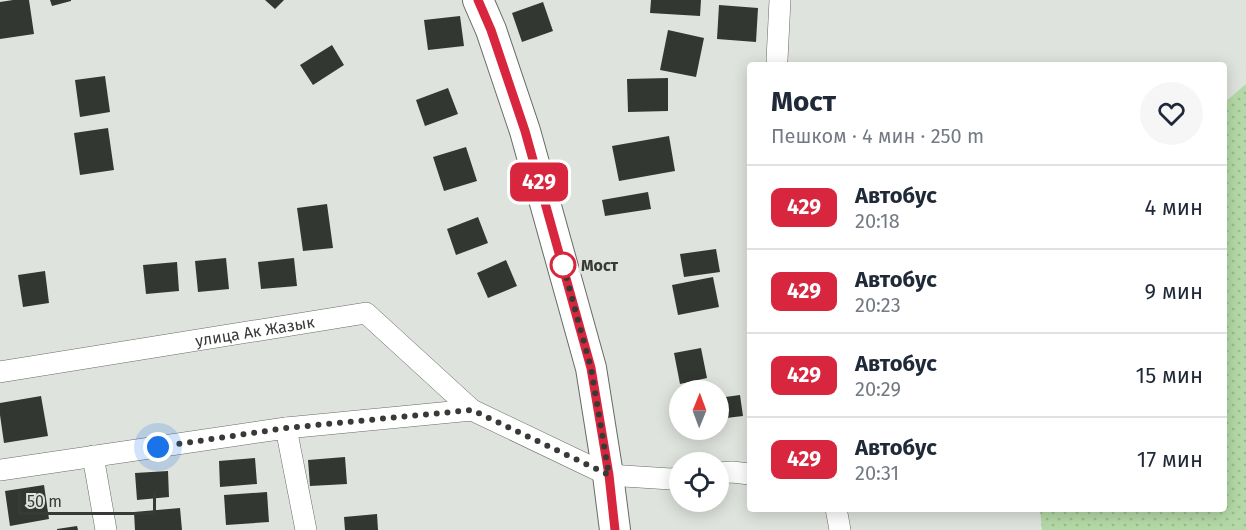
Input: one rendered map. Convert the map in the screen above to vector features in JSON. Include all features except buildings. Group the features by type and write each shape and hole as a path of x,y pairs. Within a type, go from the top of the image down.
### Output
{"main road":[{"path":"478,0 491,30 525,131 591,368 609,475 615,530"}],"street":[{"path":"777,60 780,0"},
{"name":"улица Ак Жазык","path":"0,372 366,313 472,410 609,475"},
{"path":"0,470 286,428 472,410"},
{"path":"286,428 306,530"},
{"path":"93,456 106,530"},
{"path":"729,472 747,474"},
{"path":"609,475 669,479"},
{"path":"837,512 840,530"}],"green space":[{"path":"1246,84 1246,530 1042,530 1040,512 1227,512 1227,100"}],"bus line":[{"name":"429","path":"478,0 491,30 525,131 591,368 609,475 615,530"}],"place":[{"name":"Мост","path":"563,265"}],"route":[{"path":"158,447 286,428 472,410 609,475 591,368 563,265"}]}
